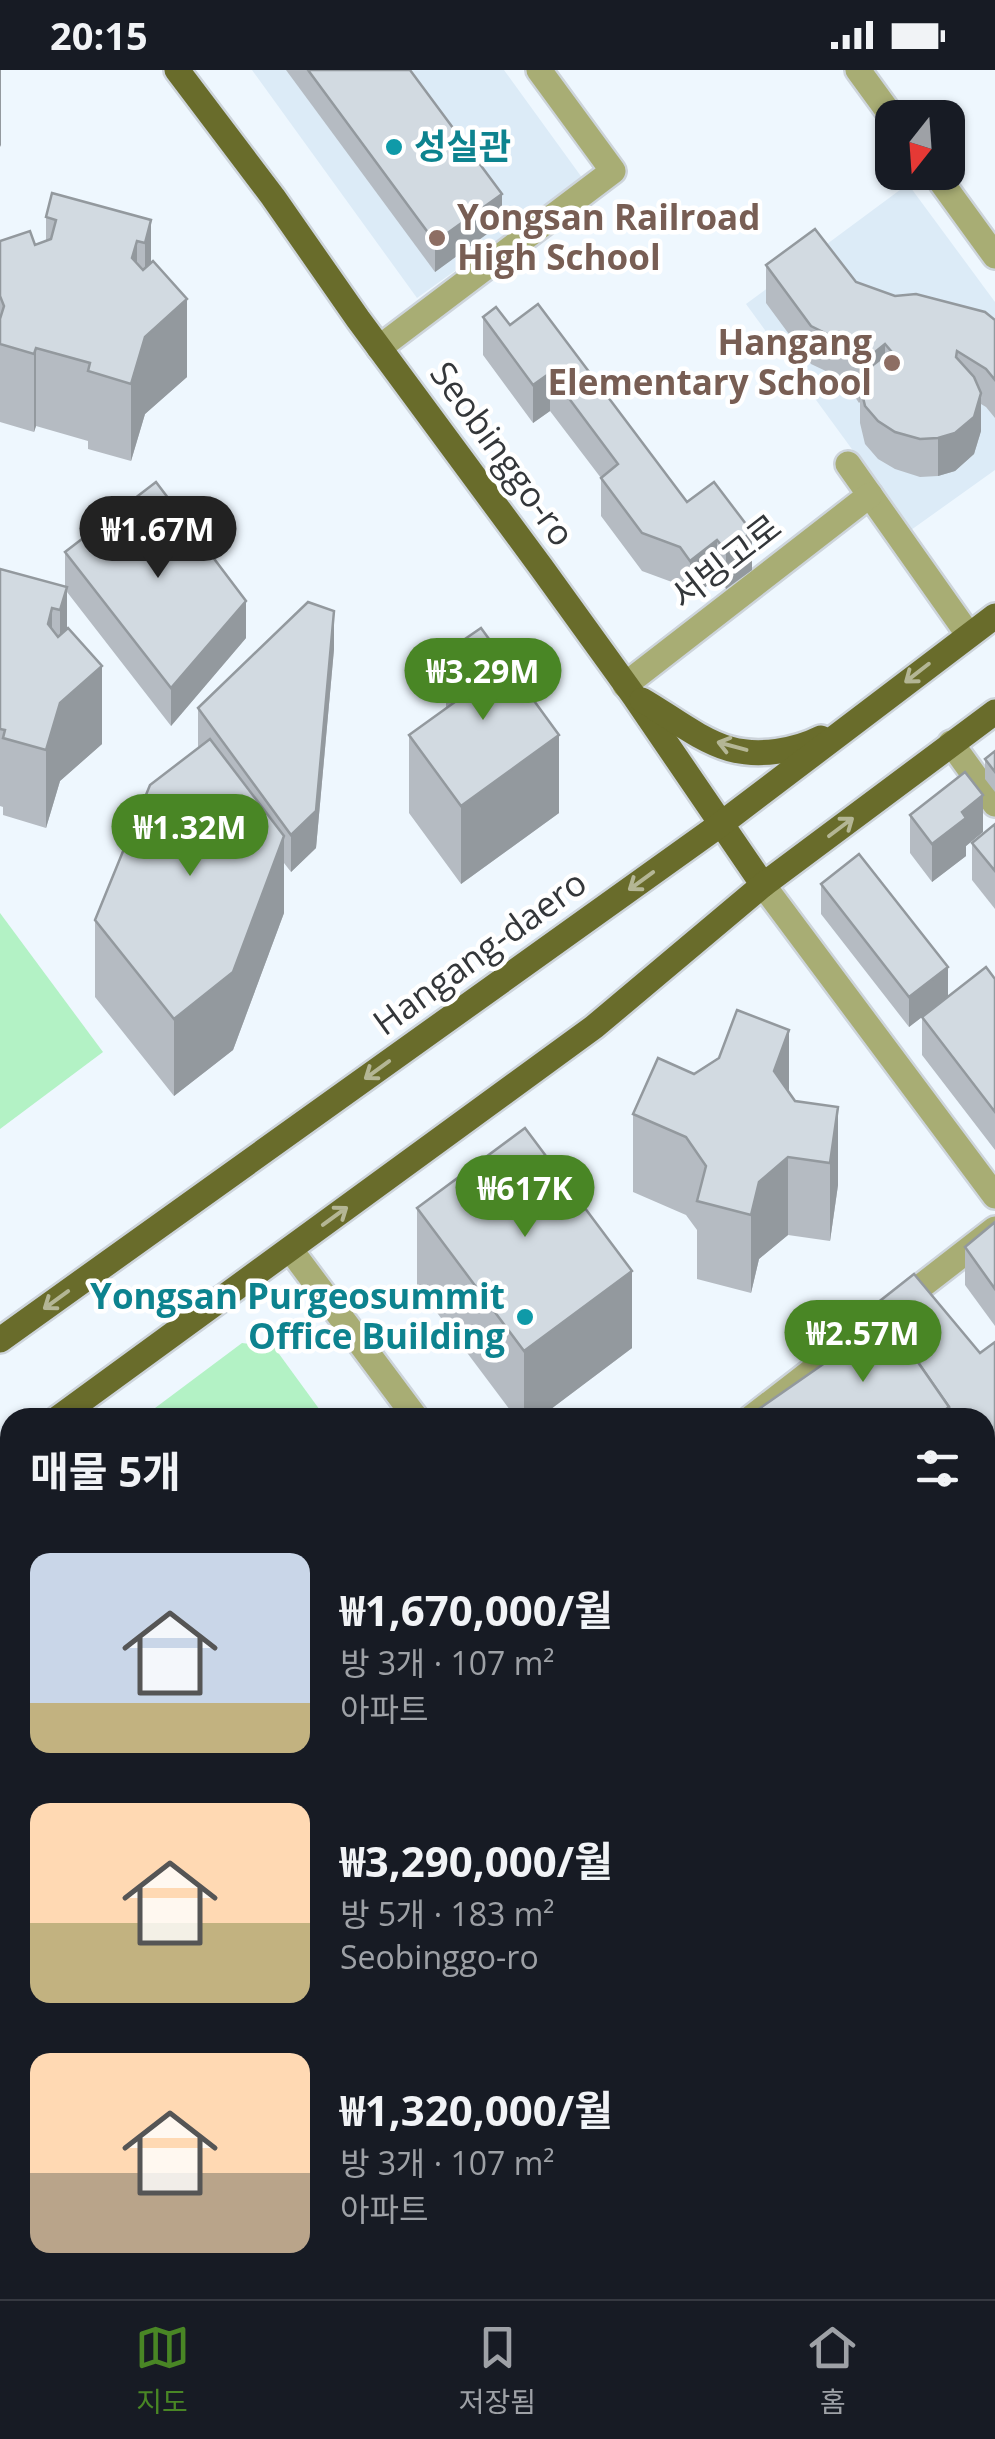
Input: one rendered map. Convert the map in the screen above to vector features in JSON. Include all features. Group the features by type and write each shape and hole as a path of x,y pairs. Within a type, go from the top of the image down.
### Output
{"main road":[{"name":"Seobinggo-ro","path":"177,70 542,567 763,886"},
{"name":"Hangang-daero","path":"0,1340 721,824 995,616"},
{"path":"629,690 699,734 731,749 766,752 793,748 857,719"},
{"path":"72,1408 594,1027 763,886 995,712"}],"street":[{"path":"379,348 613,171 539,70"},
{"path":"858,70 880,100"},
{"path":"949,190 991,241"},
{"path":"848,464 968,634"},
{"name":"서빙고로","path":"629,690 870,495"},
{"path":"952,743 995,804"},
{"path":"763,886 995,1196"},
{"path":"764,1408 995,1229"},
{"path":"290,1250 408,1408"}],"shaded area":[{"name":"Yongsan Railroad High School","path":"252,70 504,70 583,179 417,298"},
{"name":"Hangang Elementary School","path":"900,190 912,190 995,302 995,470 911,530 746,304"}],"green space":[{"path":"0,913 103,1052 0,1129"},
{"path":"242,1343 274,1347 318,1408 155,1408"}],"building":[{"name":"성실관","path":"308,70 410,70 502,194 435,242"},
{"path":"52,193 151,220 145,243 137,241 132,258 143,270 153,261 187,299 145,337 131,384 88,371 90,363 36,348 34,354 0,344 4,306 0,296 0,241 30,231 35,245 51,239 56,220 46,217"},
{"path":"815,229 856,282 895,296 916,294 985,312 995,320 995,380 986,369 957,351 956,357 974,377 981,393 974,417 955,433 920,439 895,432 878,421 865,406 860,385 873,365 891,351 885,344 859,365 851,353 857,349 811,326 766,265"},
{"path":"538,304 687,502 714,482 752,532 726,551 717,540 690,561 680,547 642,533 601,478 618,464 550,373 533,385 483,317 496,307 510,325"},
{"path":"156,482 246,601 171,688 65,552"},
{"path":"0,569 67,587 60,610 52,608 48,624 58,637 68,628 102,666 60,703 46,750 3,738 5,730 0,729"},
{"path":"308,602 334,611 316,811 291,835 198,708"},
{"path":"481,628 559,735 461,806 409,735 473,689 446,652"},
{"path":"210,739 284,836 233,972 174,1019 95,920 150,785"},
{"path":"995,751 995,772 985,759"},
{"path":"965,772 983,795 962,812 966,818 932,844 910,815"},
{"path":"995,824 995,871 972,843"},
{"path":"859,854 948,967 909,997 821,884"},
{"path":"986,967 995,979 995,1112 922,1017"},
{"path":"737,1010 789,1030 774,1071 795,1101 838,1107 830,1163 788,1157 759,1182 751,1215 697,1201 706,1166 686,1137 633,1114 658,1058 694,1074 719,1058"},
{"path":"525,1128 632,1271 524,1351 417,1208"},
{"path":"995,1222 995,1289 965,1247"},
{"path":"914,1274 980,1353 995,1342 995,1408 949,1408 888,1319 882,1323 871,1308"},
{"path":"888,1319 949,1407 948,1408 760,1408"}],"place":[{"name":"성실관","path":"394,147"},
{"name":"Yongsan Railroad High School","path":"437,238"},
{"name":"Hangang Elementary School","path":"892,363"},
{"name":"Yongsan Purgeosummit Office Building","path":"525,1317"}]}
